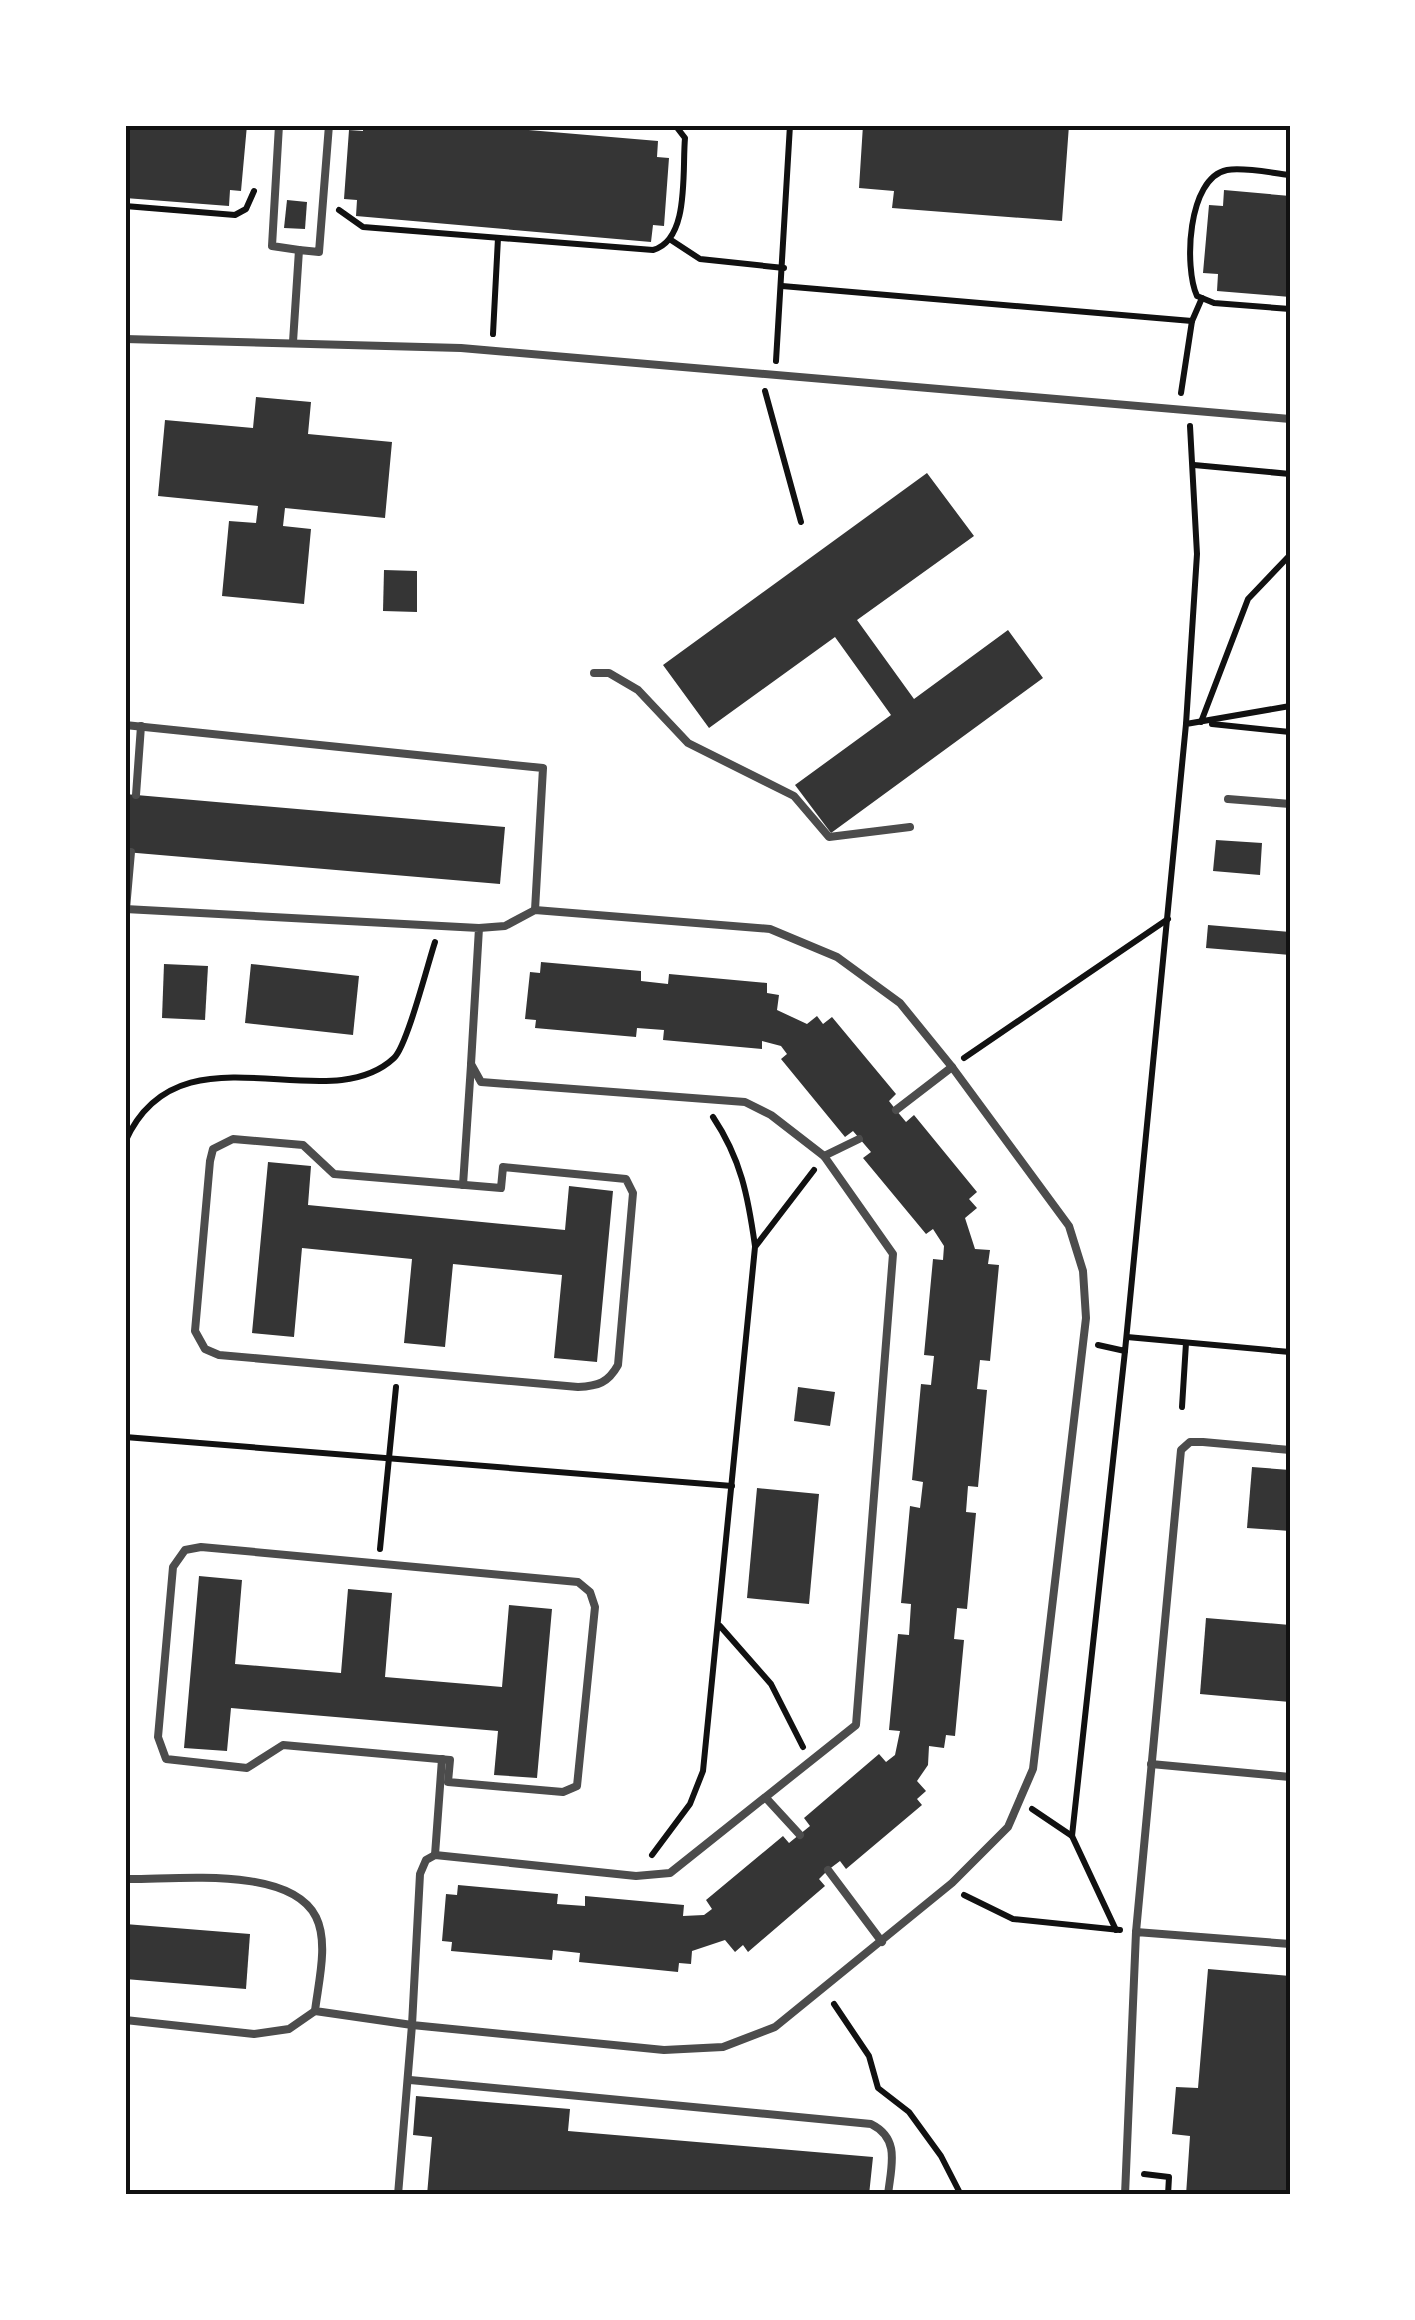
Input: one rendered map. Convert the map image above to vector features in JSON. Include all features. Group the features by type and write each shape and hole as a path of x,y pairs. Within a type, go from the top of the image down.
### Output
{"lane":[{"path":"279,125 272,246 319,252 329,125"},
{"path":"293,342 299,250"},
{"path":"125,339 492,350 1290,420"},
{"path":"594,672 608,674 638,690 688,744 794,796 829,838 910,827"},
{"path":"125,725 544,768 536,910"},
{"path":"136,795 141,726"},
{"path":"1228,798 1290,804"},
{"path":"125,2020 254,2034 289,2029 315,2010 412,2026 664,2050 723,2047 775,2027 952,1883 1008,1826 1020,1800 1033,1769 1084,1342 1083,1271 1069,1226 952,1066 900,1003 837,957 770,929 536,910 504,926 479,928 126,909 131,852"},
{"path":"463,1185 479,928"},
{"path":"398,2195 410,2080 420,1874 426,1860 434,1855 636,1876 670,1873 856,1724 893,1254 824,1156 770,1115 745,1102 481,1082 471,1064"},
{"path":"896,1110 952,1066"},
{"path":"233,1139 303,1145 334,1174 502,1188 503,1166 618,1176 631,1184 618,1365 611,1378 598,1386 398,1371 219,1355 199,1343 195,1331 213,1148 233,1139"},
{"path":"824,1156 859,1140"},
{"path":"1125,2195 1136,1932 1181,1450 1190,1442 1290,1450"},
{"path":"201,1547 379,1562 560,1578 578,1582 590,1592 595,1607 577,1786 563,1792 448,1782 450,1760 282,1746 247,1768 166,1759 159,1749 173,1567 178,1555 201,1547"},
{"path":"434,1855 442,1760"},
{"path":"1151,1764 1290,1777"},
{"path":"766,1798 800,1835"},
{"path":"828,1870 882,1942"},
{"path":"125,1880 257,1881 292,1892 316,1918 321,1963 315,2010"},
{"path":"1136,1932 1290,1944"},
{"path":"410,2080 871,2124 886,2132 893,2145 888,2195"}],"path":[{"path":"776,372 790,125"},
{"path":"338,192 337,208 363,227 642,252 667,246 676,233 685,138 678,126"},
{"path":"1290,175 1226,170 1206,182 1196,203 1189,278 1202,298 1290,309"},
{"path":"125,206 235,215 246,210 254,193 255,176"},
{"path":"492,350 498,238"},
{"path":"671,240 700,259 784,268"},
{"path":"782,286 1192,321"},
{"path":"1072,1836 1170,918 1197,554 1194,466 1189,438 1192,410 1181,397 1192,321 1202,298"},
{"path":"759,371 801,522"},
{"path":"1194,466 1290,474"},
{"path":"1200,723 1248,599 1290,555"},
{"path":"1186,724 1290,706"},
{"path":"1200,723 1290,732"},
{"path":"952,1066 1170,918"},
{"path":"125,1142 160,1096 184,1080 333,1077 378,1069 398,1056 440,926"},
{"path":"636,1876 690,1804 703,1771 755,1247 747,1184 733,1146 702,1100"},
{"path":"755,1247 824,1156"},
{"path":"1127,1337 1290,1352"},
{"path":"1084,1342 1125,1351"},
{"path":"1182,1407 1186,1343"},
{"path":"379,1562 398,1371"},
{"path":"125,1437 732,1486"},
{"path":"720,1626 771,1684 809,1760"},
{"path":"1020,1800 1072,1836 1116,1930"},
{"path":"952,1883 964,1895 1013,1920 1136,1932"},
{"path":"823,1989 868,2056 878,2088 909,2112 942,2156 961,2195"},
{"path":"1126,2173 1170,2177 1168,2195"}],"building":[{"path":"125,125 247,125 241,191 230,190 229,206 125,198"},
{"path":"363,125 471,125 658,141 657,157 669,158 664,226 653,225 651,242 356,216 357,200 344,199 349,130 363,131"},
{"path":"863,125 1069,125 1062,221 892,208 894,191 859,188"},
{"path":"1224,190 1290,196 1290,297 1217,291 1218,274 1203,273 1209,205 1223,206"},
{"path":"287,200 307,202 305,229 284,228"},
{"path":"256,397 311,402 308,434 392,442 385,518 285,508 283,526 311,529 304,604 222,596 229,521 256,523 258,506 158,496 165,420 253,428"},
{"path":"927,473 974,536 857,620 914,699 1008,630 1043,678 831,833 795,785 891,715 835,637 709,728 663,665"},
{"path":"384,570 417,571 417,612 383,611"},
{"path":"125,794 505,827 500,884 125,852"},
{"path":"1216,840 1262,843 1260,875 1213,871"},
{"path":"1208,925 1290,932 1290,955 1206,948"},
{"path":"541,962 641,971 641,981 668,984 669,974 767,983 767,993 779,995 777,1010 807,1024 817,1016 823,1024 832,1017 896,1094 889,1101 896,1110 906,1122 914,1115 977,1192 969,1199 977,1208 965,1218 975,1249 990,1250 988,1264 999,1265 990,1361 980,1360 977,1389 987,1390 978,1487 968,1486 966,1512 976,1513 967,1609 957,1608 954,1639 964,1640 955,1736 946,1735 944,1748 929,1746 928,1765 917,1781 926,1791 917,1799 922,1805 846,1869 840,1861 828,1870 819,1879 825,1886 748,1952 743,1945 735,1952 725,1940 692,1951 691,1964 679,1963 678,1972 579,1962 580,1953 553,1950 552,1960 451,1951 452,1942 442,1941 446,1894 457,1895 458,1885 558,1894 557,1904 585,1906 585,1896 684,1905 683,1916 704,1915 712,1909 706,1900 783,1836 789,1843 810,1826 804,1818 879,1754 886,1762 895,1755 900,1731 889,1730 898,1634 909,1635 911,1604 901,1603 910,1506 920,1508 923,1482 912,1480 921,1384 931,1385 934,1356 924,1355 933,1259 943,1260 944,1246 933,1229 926,1234 863,1158 871,1152 853,1131 845,1137 781,1059 787,1054 781,1046 762,1041 762,1049 663,1040 664,1030 637,1028 636,1037 535,1028 536,1020 525,1019 530,972 540,973"},
{"path":"164,964 208,966 205,1020 162,1018"},
{"path":"251,964 359,976 353,1035 245,1023"},
{"path":"268,1162 311,1166 308,1205 565,1230 569,1186 613,1191 597,1362 554,1358 562,1275 453,1264 445,1347 404,1343 412,1259 302,1248 294,1337 252,1333"},
{"path":"798,1387 835,1392 830,1426 794,1421"},
{"path":"1252,1467 1290,1470 1290,1531 1247,1528"},
{"path":"757,1488 819,1494 809,1604 747,1598"},
{"path":"199,1576 242,1580 235,1664 341,1673 348,1589 392,1593 385,1677 502,1687 509,1605 552,1609 537,1778 494,1775 498,1731 231,1708 227,1751 184,1748"},
{"path":"1206,1618 1290,1625 1290,1702 1200,1694"},
{"path":"125,1924 250,1934 246,1989 125,1979"},
{"path":"1208,1969 1290,1976 1290,2195 1186,2195 1190,2136 1172,2134 1176,2087 1198,2088"},
{"path":"416,2096 570,2109 568,2131 873,2157 869,2195 427,2195 432,2137 413,2135"}]}
